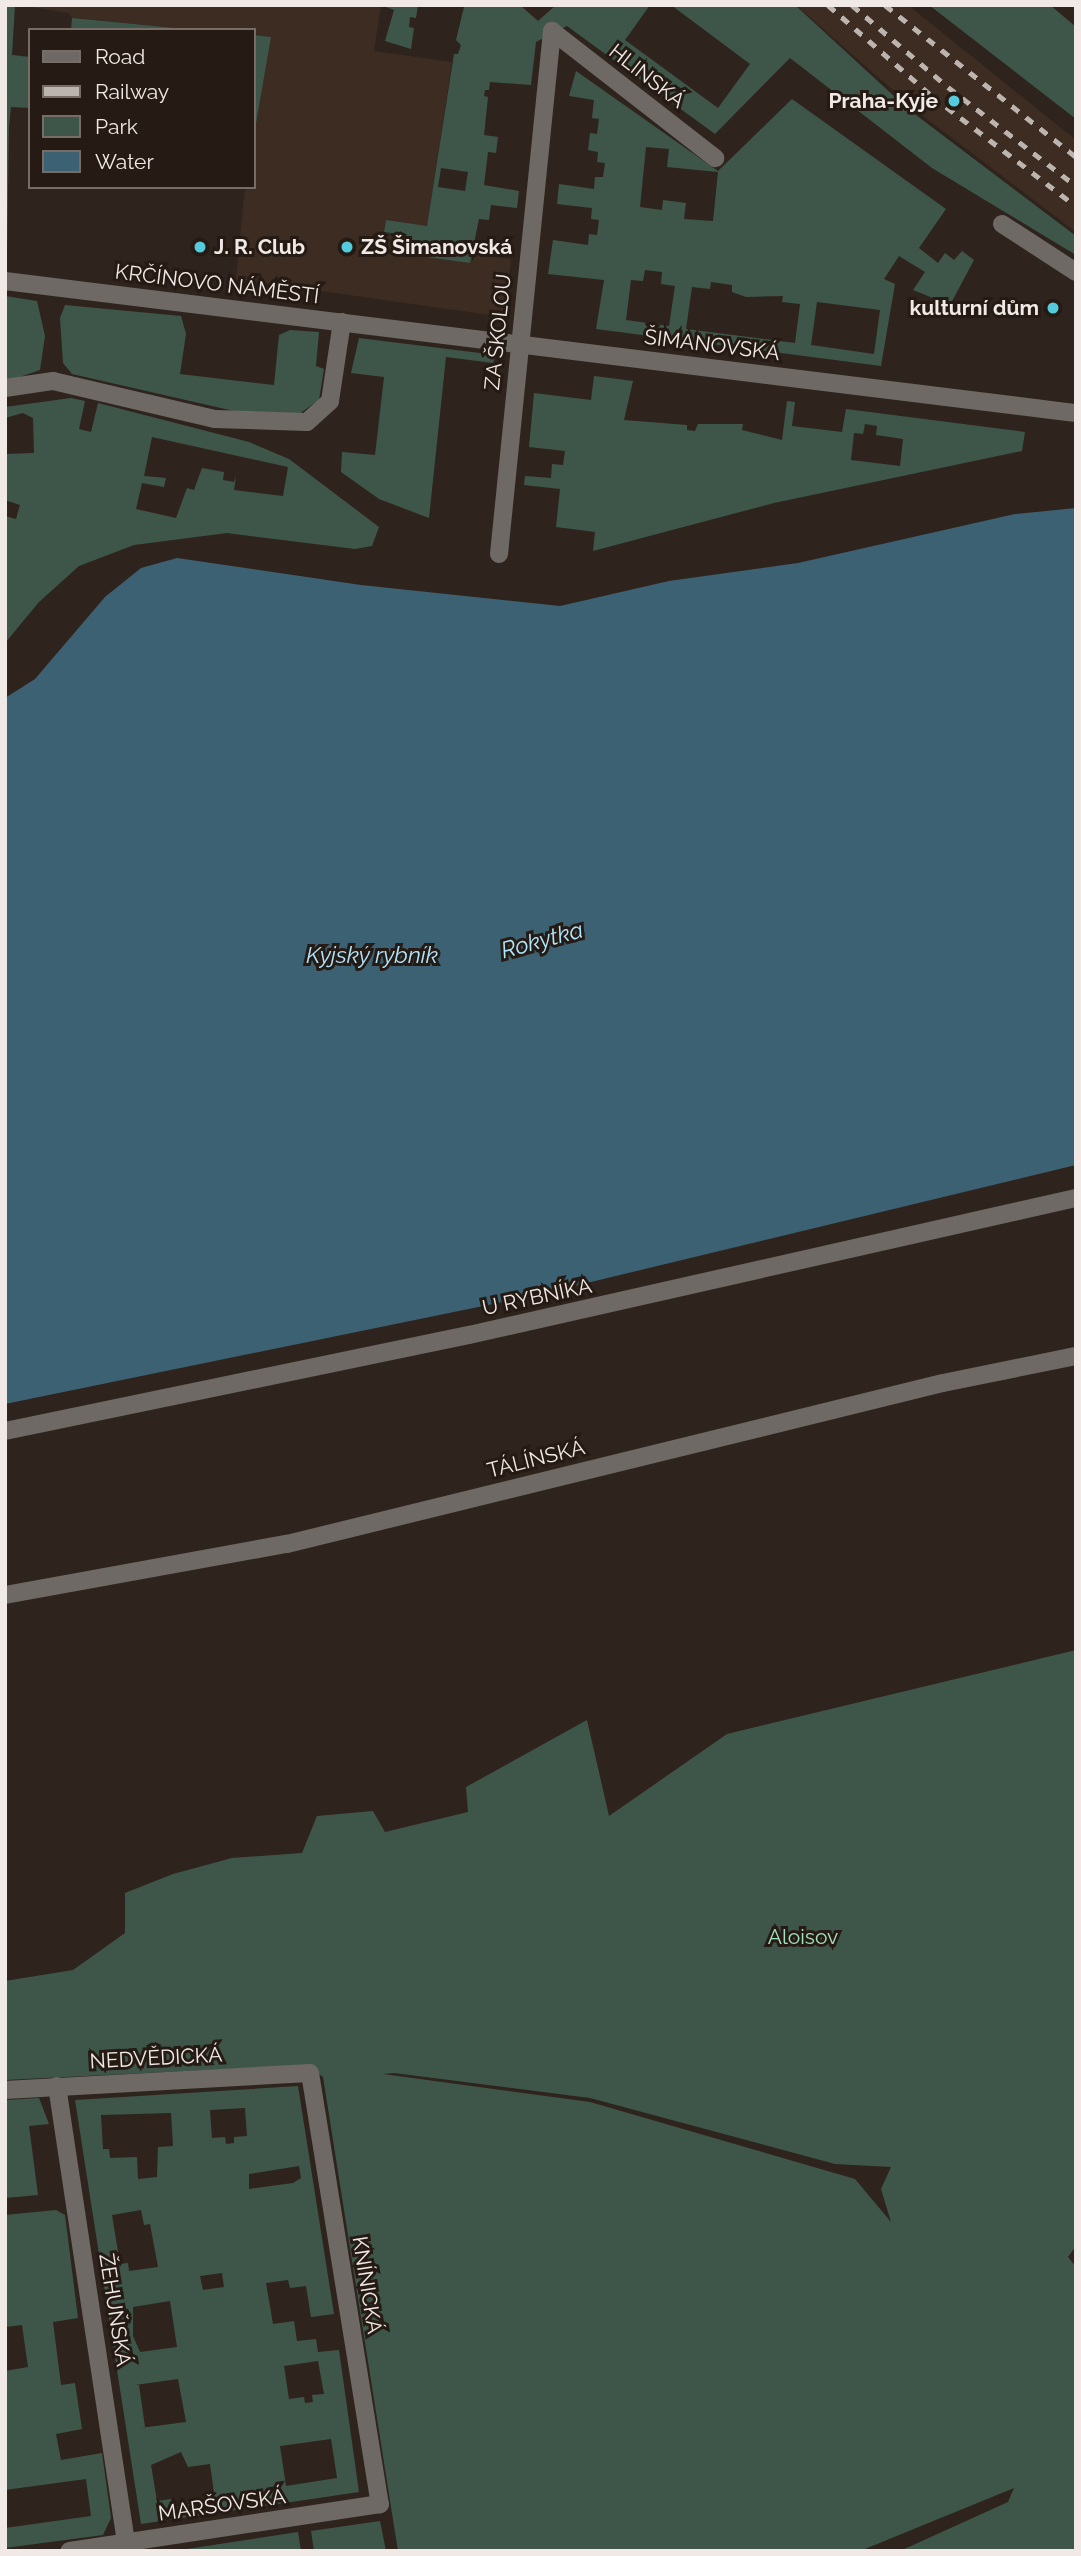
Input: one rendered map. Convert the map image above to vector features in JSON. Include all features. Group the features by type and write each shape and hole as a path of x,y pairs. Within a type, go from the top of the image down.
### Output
{"street":[{"name":"HLINSKÁ","path":"552,31 715,158"},
{"name":"ZA ŠKOLOU","path":"499,554 552,31"},
{"path":"1002,224 1076,272"},
{"name":"KRČÍNOVO NÁMĚSTÍ","path":"5,281 342,323 330,401 307,422 215,419 53,381 5,388"},
{"name":"ŠIMANOVSKÁ","path":"342,323 1076,413"},
{"name":"U RYBNÍKA","path":"5,1431 469,1335 1076,1198"},
{"name":"TÁLÍNSKÁ","path":"5,1595 287,1544 943,1383 1076,1356"},
{"name":"NEDVĚDICKÁ","path":"5,2090 310,2073"},
{"name":"KNÍNICKÁ","path":"310,2073 380,2504"},
{"name":"ŽEHUŇSKÁ","path":"57,2087 126,2542"},
{"name":"MARŠOVSKÁ","path":"70,2551 380,2504"}],"shaded area":[{"path":"18,5 381,5 374,51 452,62 427,227 386,220 384,232 405,235 403,254 470,263 471,254 511,259 504,317 236,279 245,189 256,189 256,123 270,37 256,35 256,28 174,28 72,18 69,13"},
{"path":"796,5 908,5 1076,140 1076,232 919,113"}],"green space":[{"path":"5,5 15,5 12,55 28,57 28,108 11,107 7,256"},
{"path":"381,5 418,5 416,18 410,17 409,27 414,28 411,49 385,41 394,10"},
{"path":"457,5 520,5 538,21 556,5 650,5 625,40 718,108 750,64 671,5 795,5 908,109 1076,236 1076,255 932,168 790,58 715,134 567,26 536,42 531,85 490,82 489,90 485,90 484,96 488,97 484,135 498,137 496,153 488,152 484,185 519,191 517,208 491,205 489,220 479,219 470,263 403,254 405,235 384,232 386,220 427,226 454,54 458,54 461,45 456,40 464,7","holes":["441,168 468,172 465,191 438,187"]},
{"path":"929,5 1050,5 1076,27 1076,119"},
{"path":"72,18 174,28 71,28"},
{"path":"256,35 271,37 256,123"},
{"path":"576,71 718,171 792,99 946,209 919,248 938,263 945,253 954,260 962,251 974,260 950,305 913,290 925,272 899,256 884,279 895,284 881,366 596,329 604,280 548,274 553,240 588,245 589,234 597,235 599,220 591,219 592,208 557,204 559,184 594,189 595,177 603,177 605,163 597,162 598,152 588,150 590,133 597,134 599,119 592,118 594,100 569,96","holes":["646,147 669,149 667,167 718,172 713,221 684,219 686,203 663,200 662,210 640,207","645,270 662,272 661,284 675,286 669,326 626,320 631,280 643,281","711,282 732,285 732,292 746,297 783,296 782,302 800,304 795,343 686,329 692,287 710,289","817,302 880,310 874,354 811,345"]},
{"path":"5,296 37,301 45,336 40,370 5,382"},
{"path":"65,305 181,316 186,334 180,374 274,385 279,335 290,330 319,332 316,366 324,369 319,400 299,414 247,414 72,374 63,363 60,318"},
{"path":"359,338 496,355 493,363 446,357 429,518 379,499 341,472 342,452 375,455 384,377 351,373"},
{"path":"594,376 633,381 624,420 687,425 687,430 695,431 698,424 743,424 742,430 782,440 787,401 795,402 792,426 842,432 846,409 1025,432 1022,451 774,503 593,551 595,532 556,527 560,489 524,485 525,476 551,478 552,464 563,465 565,451 529,447 534,393 591,400","holes":["865,424 877,426 876,435 903,439 900,466 851,460 854,433 863,434"]},
{"path":"71,398 85,401 79,429 91,432 98,403 249,442 289,459 379,527 372,546 355,549 227,533 134,545 79,566 39,602 5,643 5,516 16,519 20,505 5,500 5,454 34,453 33,418 23,413 5,418 5,407","holes":["152,437 288,467 283,496 234,490 236,476 234,482 223,480 224,472 202,468 194,490 187,488 176,518 136,509 142,483 164,487 166,478 144,476"]},
{"name":"Aloisov","path":"1076,1650 1076,2246 1068,2257 1076,2267 1076,2551 900,2551 1008,2502 1014,2488 860,2551 398,2551 323,2077 307,2065 5,2080 5,1981 73,1970 125,1933 125,1893 173,1874 232,1858 302,1853 317,1816 373,1811 385,1832 468,1812 466,1787 587,1720 609,1816 727,1734","holes":["394,2073 590,2098 835,2164 891,2167 881,2189 891,2222 855,2179 590,2102 383,2074"]},
{"path":"298,2086 334,2314 311,2317 306,2286 290,2288 288,2280 266,2283 273,2324 294,2321 297,2341 316,2339 318,2352 339,2350 359,2492 141,2524 75,2100","holes":["245,2108 247,2136 234,2137 234,2143 226,2144 225,2137 212,2138 210,2110","171,2113 173,2146 158,2147 157,2177 138,2179 137,2157 110,2158 109,2149 103,2149 101,2115","299,2166 301,2178 293,2183 249,2189 249,2174","141,2210 144,2225 150,2224 158,2267 129,2271 128,2263 120,2264 112,2215","222,2273 224,2287 203,2290 200,2276","170,2301 177,2347 140,2352 133,2336 133,2307","318,2361 324,2394 312,2395 313,2402 305,2403 304,2397 289,2399 284,2366","178,2379 186,2422 140,2428 145,2427 139,2385 135,2385","331,2439 337,2478 286,2486 280,2446","181,2452 188,2467 210,2464 215,2500 191,2508 190,2504 172,2507 171,2499 157,2501 151,2465"]},
{"path":"39,2098 49,2124 29,2126 38,2195 5,2198 5,2100"},
{"path":"56,2210 65,2215 78,2318 53,2322 61,2385 75,2383 82,2429 56,2434 61,2460 102,2453 111,2518 103,2535 5,2548 5,2528 91,2516 86,2479 5,2490 5,2371 28,2367 22,2325 5,2327 5,2215"},
{"path":"380,2521 386,2551 314,2551 311,2531"},
{"path":"298,2532 301,2551 174,2551"}],"water":[{"name":"Kyjský rybník","path":"1076,508 1076,1165 537,1295 5,1404 5,698 35,679 105,597 141,568 177,558 361,585 560,606 669,581 798,563 1015,514"}],"railway":[{"path":"828,5 932,96 1076,206"},
{"path":"852,5 948,87 1076,186"},
{"path":"885,5 1076,157"}],"place":[{"name":"Praha-Kyje","path":"954,101"},
{"name":"J. R. Club","path":"200,247"},
{"name":"ZŠ Šimanovská","path":"347,247"},
{"name":"kulturní dům","path":"1053,308"}],"water label":[{"name":"Rokytka","path":"542,940"}]}
